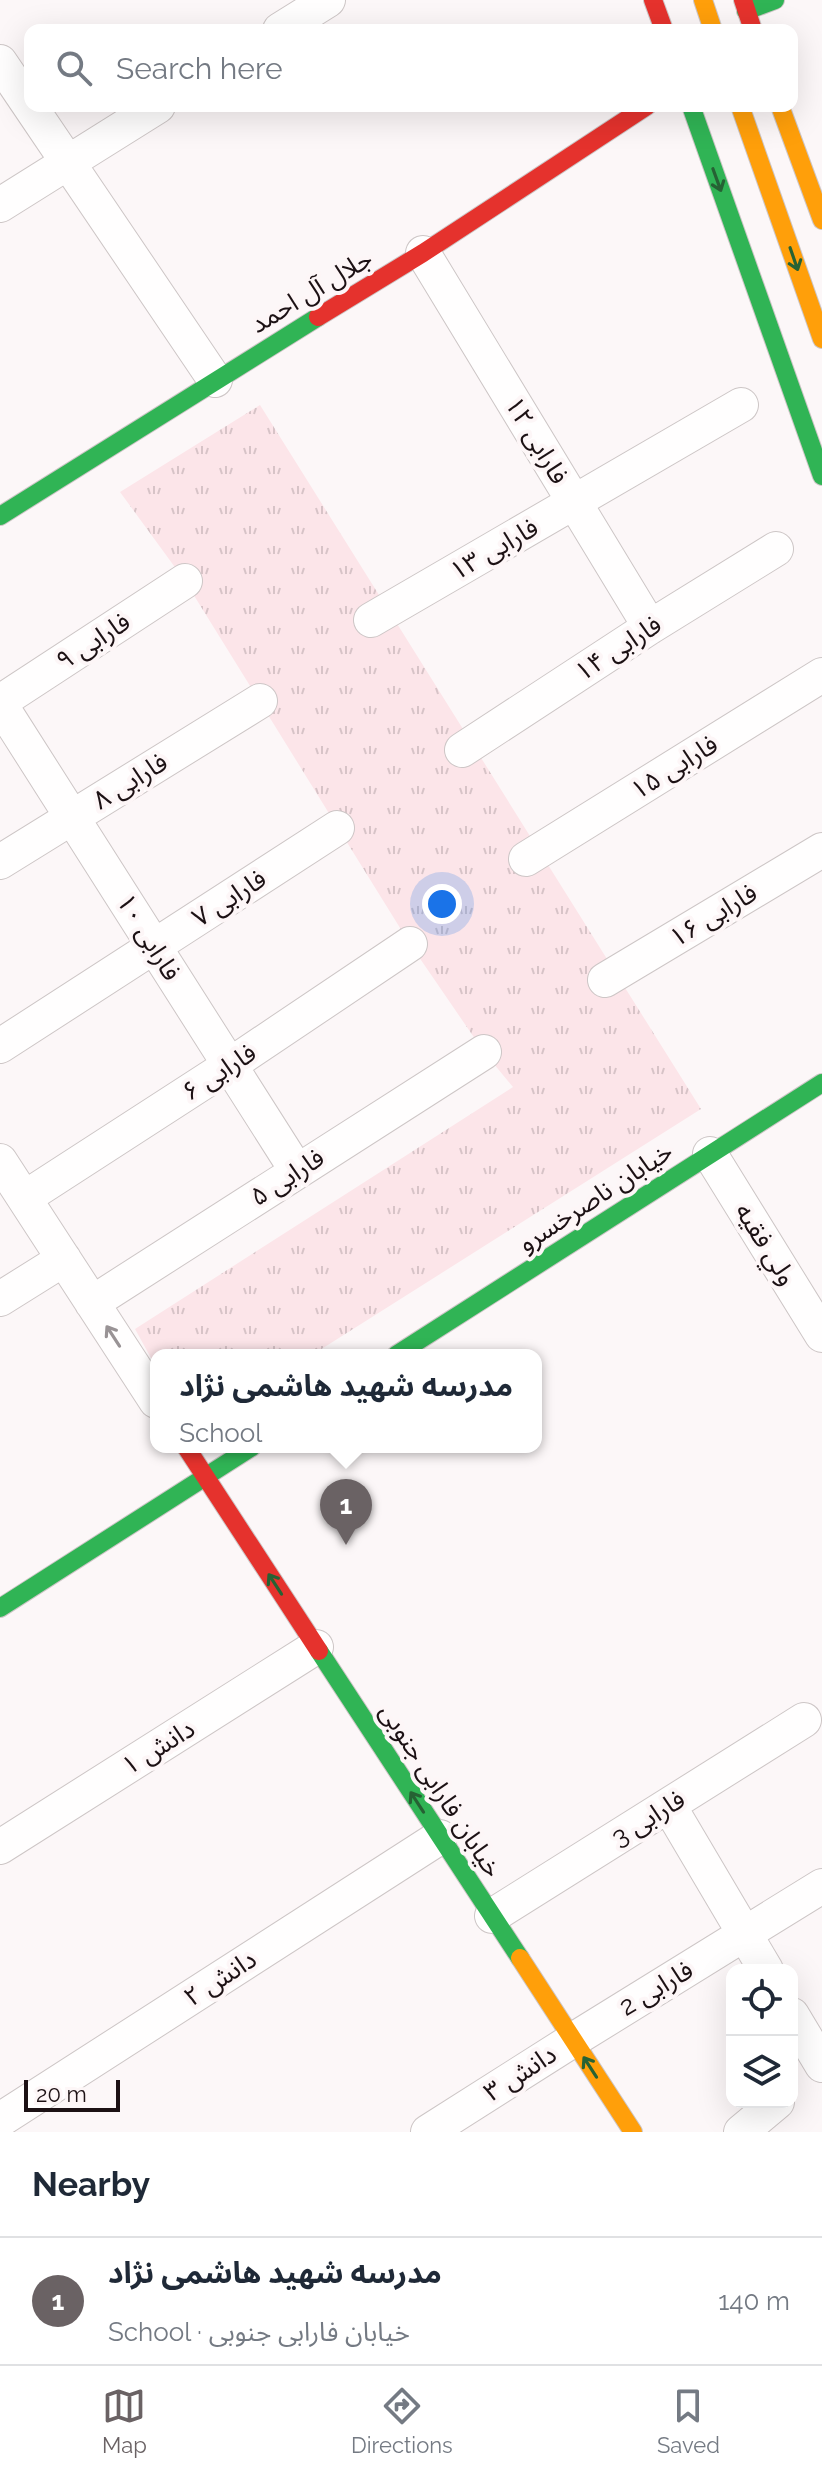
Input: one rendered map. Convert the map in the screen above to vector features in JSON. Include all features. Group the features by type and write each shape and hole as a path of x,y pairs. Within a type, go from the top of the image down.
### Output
{"street":[{"path":"290,24 328,0"},
{"path":"653,0 662,24"},
{"path":"703,0 711,24"},
{"path":"744,6 775,0"},
{"path":"0,62 24,98"},
{"path":"34,112 215,380"},
{"path":"0,205 149,112"},
{"name":"جلال آل احمد","path":"0,516 423,253 638,112"},
{"path":"693,112 822,476"},
{"path":"742,112 822,339"},
{"path":"782,112 822,220"},
{"name":"فارابی ۱۲","path":"423,253 650,627"},
{"name":"فارابی ۱۳","path":"371,620 741,405"},
{"name":"فارابی ۱۴","path":"462,750 776,549"},
{"name":"فارابی ۹","path":"0,703 185,581"},
{"name":"فارابی ۱۵","path":"526,859 822,675"},
{"name":"فارابی ۸","path":"0,862 260,701"},
{"name":"فارابی ۱۰","path":"0,703 297,1171"},
{"name":"فارابی ۷","path":"0,1046 337,828"},
{"name":"فارابی ۱۶","path":"605,980 822,850"},
{"name":"فارابی ۶","path":"26,1197 410,944"},
{"name":"فارابی ۵","path":"92,1303 484,1052"},
{"name":"خیابان ناصرخسرو","path":"405,1349 822,1083"},
{"name":"ولي فقيه","path":"710,1154 822,1335"},
{"path":"0,1161 150,1392"},
{"path":"0,1299 64,1259"},
{"name":"خیابان فارابی جنوبی","path":"190,1453 633,2132"},
{"path":"0,1608 242,1453"},
{"name":"دانش ۱","path":"0,1847 316,1647"},
{"name":"فارابی 3","path":"492,1916 804,1720"},
{"path":"669,1806 762,1964"},
{"name":"دانش ۲","path":"0,2120 440,1837"},
{"name":"فارابی 2","path":"573,2040 822,1886"},
{"path":"798,2025 822,2065 798,2085"},
{"name":"دانش ۳","path":"428,2132 573,2040"},
{"path":"741,2132 770,2108"}],"green space":[{"path":"260,405 701,1109 321,1349 150,1349 150,1356 135,1329 513,1087 484,1052 410,944 185,581 120,492"}],"traffic: fast":[{"path":"746,11 775,0"},
{"path":"693,112 822,476"},
{"path":"0,516 318,317"},
{"path":"405,1349 822,1083"},
{"path":"0,1608 243,1453"},
{"path":"319,1651 520,1958"}],"traffic: slow":[{"path":"703,0 711,24"},
{"path":"742,112 822,339"},
{"path":"782,112 822,220"},
{"path":"520,1958 633,2132"}],"traffic: jam":[{"path":"653,0 662,24"},
{"path":"743,0 751,24"},
{"path":"318,317 423,253 638,112"},
{"path":"190,1453 319,1651"}],"place":[{"name":"مدرسه شهید ه‍اشمی نژاد","path":"346,1545"}]}
